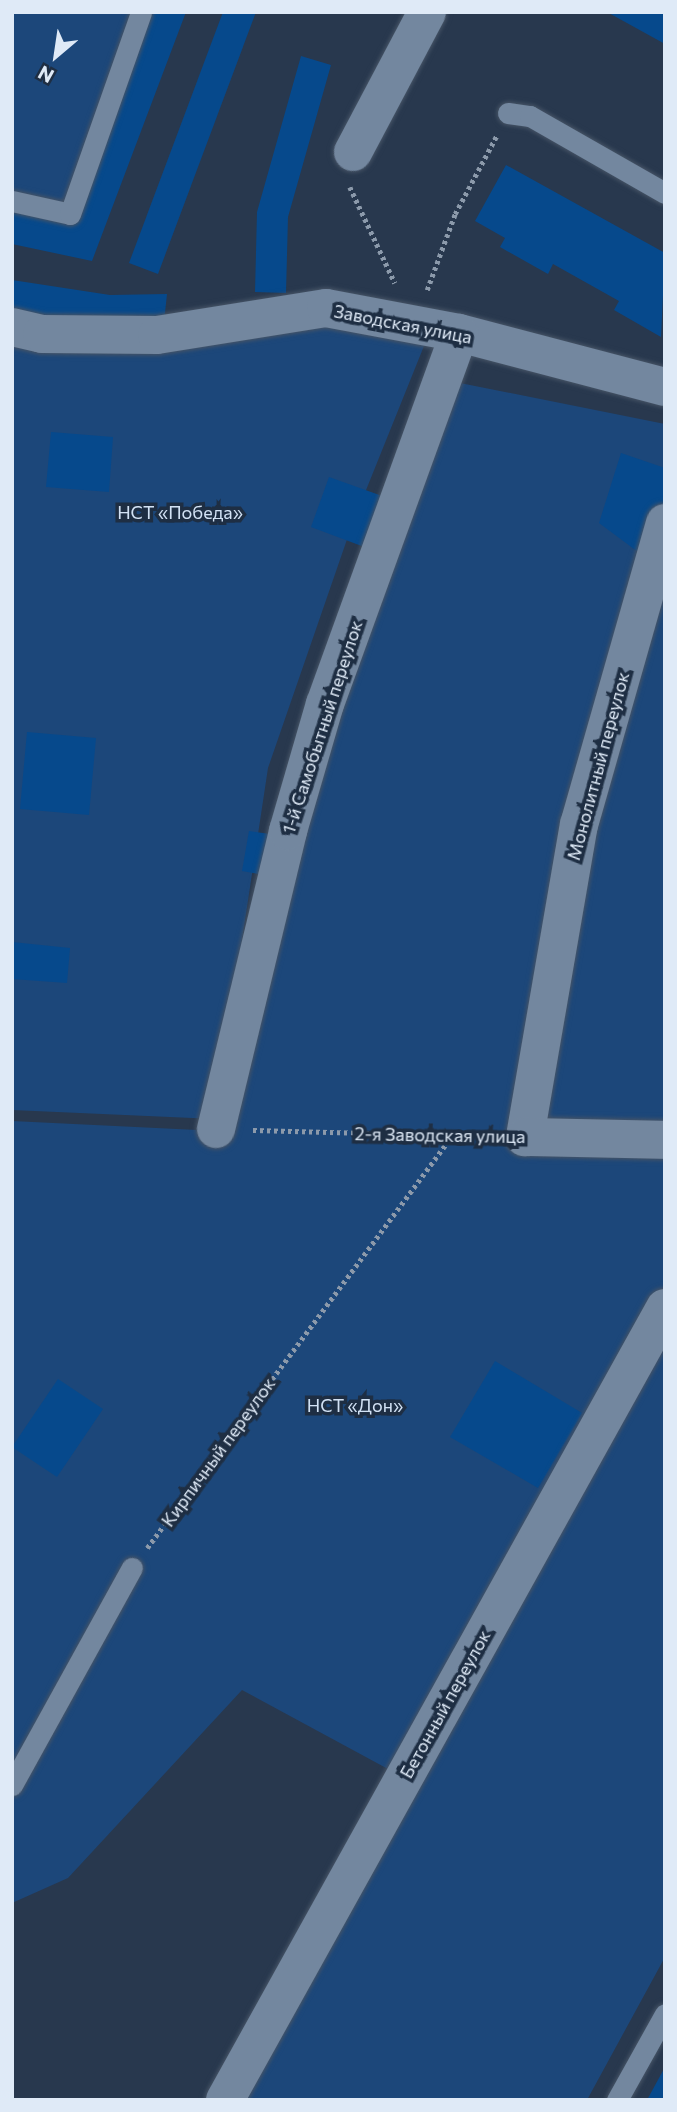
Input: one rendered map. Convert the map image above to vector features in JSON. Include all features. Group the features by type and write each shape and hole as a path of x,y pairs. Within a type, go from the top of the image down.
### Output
{"street":[{"path":"352,152 426,12"},
{"name":"Заводская улица","path":"12,327 42,334 157,335 326,308 459,333 665,387"},
{"name":"1-й Самобытный переулок","path":"216,1129 288,831 325,704 459,333"},
{"name":"Монолитный переулок","path":"527,1122 579,824 665,523"},
{"name":"2-я Заводская улица","path":"527,1122 665,1140"},
{"name":"Бетонный переулок","path":"225,2100 665,1307"}],"lane":[{"path":"12,201 69,214 141,12"},
{"path":"508,113 530,116 665,193"},
{"path":"12,1785 132,1568"},
{"path":"617,2100 665,2014"}],"path":[{"path":"414,326 455,214 508,113"},
{"path":"352,152 345,176 414,326"},
{"name":"2-я Заводская улица","path":"216,1129 452,1136 527,1122"},
{"name":"Кирпичный переулок","path":"132,1568 452,1136"}],"green space":[{"path":"12,12 134,12 66,207 12,194"},
{"name":"НСТ «Победа»","path":"323,316 426,341 352,525 268,768 215,1119 12,1110 12,342"},
{"name":"НСТ «Дон»","path":"450,381 665,424 665,1957 587,2100 241,2100 412,1782 242,1690 68,1878 12,1903 12,1121 218,1131 317,786"}],"building":[{"path":"150,12 186,12 92,261 12,244 12,210 71,222"},
{"path":"223,12 256,12 158,274 129,263"},
{"path":"607,12 665,12 665,44"},
{"path":"301,56 331,65 288,217 286,293 255,292 257,212"},
{"path":"506,165 665,253 661,337 614,310 619,301 553,264 548,274 500,247 505,238 475,221"},
{"path":"12,280 110,295 167,294 164,322 51,317 12,309"},
{"path":"51,432 113,437 109,492 46,487"},
{"path":"621,453 665,468 665,572 599,523"},
{"path":"329,477 385,497 367,548 311,527"},
{"path":"27,732 96,738 89,815 20,809"},
{"path":"249,831 277,835 270,876 242,871"},
{"path":"12,942 70,948 67,983 12,979"},
{"path":"495,1361 582,1413 538,1488 450,1437"},
{"path":"58,1379 103,1409 57,1477 12,1447"},
{"path":"665,2067 665,2100 647,2100"}]}
